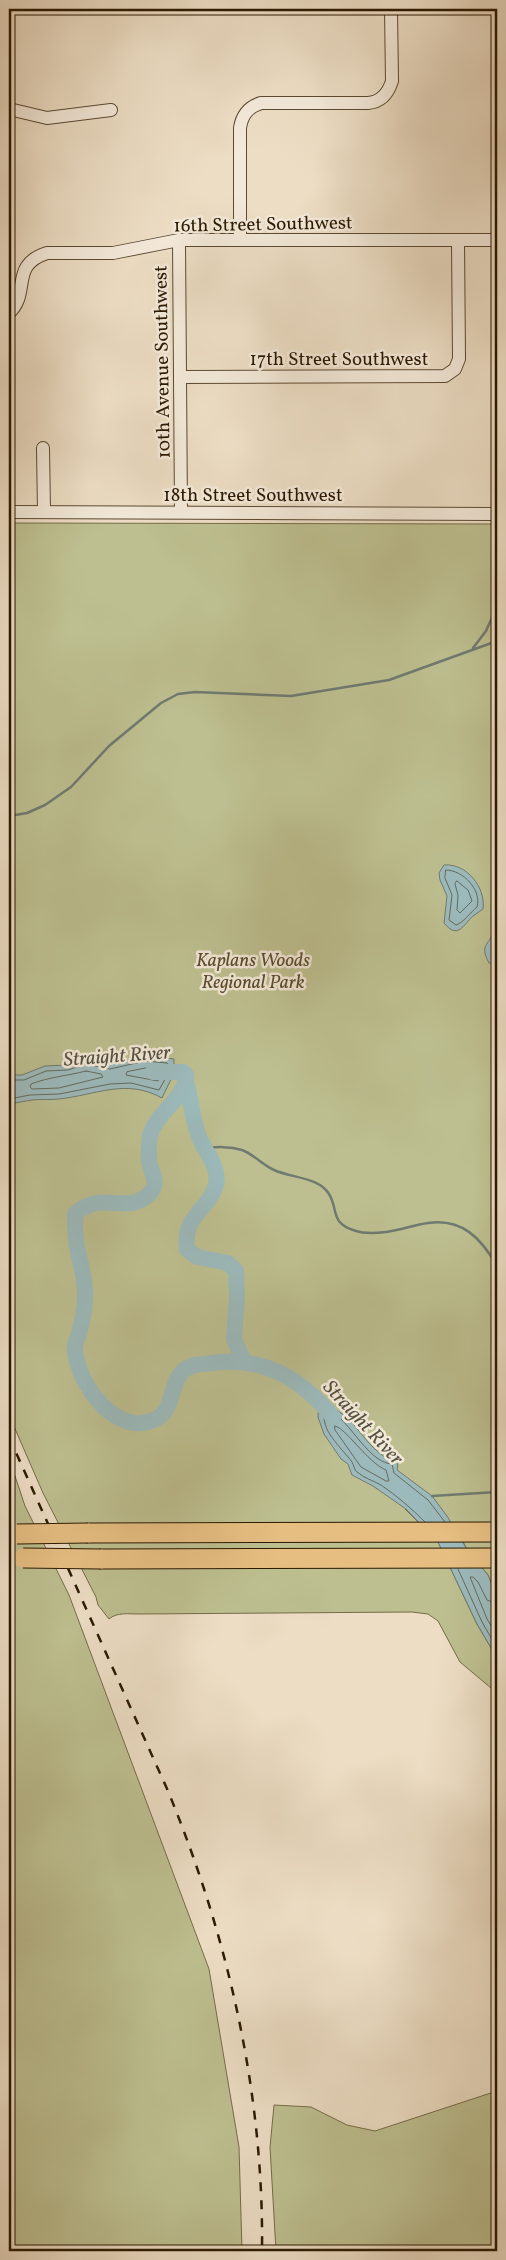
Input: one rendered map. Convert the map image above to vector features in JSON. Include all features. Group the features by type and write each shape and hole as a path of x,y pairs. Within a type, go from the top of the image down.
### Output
{"highway":[{"path":"13,1534 492,1532"},
{"path":"16,1558 101,1560 495,1558"}],"street":[{"path":"240,240 240,128 244,114 254,105 261,103 368,103 380,100 390,89 392,82 391,9"},
{"path":"9,110 47,118 111,110"},
{"name":"16th Street Southwest","path":"9,313 18,302 22,274 26,267 38,256 47,253 113,253 179,240 497,240"},
{"name":"10th Avenue Southwest","path":"179,240 181,512"},
{"name":"17th Street Southwest","path":"180,377 445,376 455,369 459,360 458,240"},
{"path":"43,448 44,512"},
{"name":"18th Street Southwest","path":"9,512 497,514"}],"green space":[{"name":"Kaplans Woods Regional Park","path":"9,523 497,524 497,1598 488,1575 468,1551 441,1509 405,1509 438,1542 477,1624 497,1658 497,1693 460,1662 438,1621 428,1614 412,1612 119,1614 109,1619 98,1605 96,1597 43,1493 9,1415"},
{"path":"9,1458 25,1506 69,1595 209,1969 239,2147 242,2251 9,2251"},
{"path":"497,2091 497,2251 276,2251 270,2147 274,2105 311,2107 347,2125 375,2131"}],"water":[{"path":"444,865 460,868 473,878 478,885 483,901 483,909 457,931 449,928 444,923 447,896 439,873"},
{"path":"497,916 497,963 489,963 485,949 493,932 494,919"},
{"path":"145,1056 174,1059 174,1073 162,1098 149,1092 123,1088 59,1099 32,1100 9,1104 9,1075 22,1075 45,1066 67,1065 85,1059 109,1064"},
{"path":"319,1400 347,1417 369,1444 383,1456 388,1459 399,1455 397,1470 432,1496 447,1516 468,1551 488,1575 497,1598 497,1658 477,1624 438,1542 406,1509 373,1486 352,1475 348,1464 341,1459 324,1434 318,1417"}],"waterway":[{"path":"473,648 486,631 497,606"},
{"path":"9,816 27,813 45,805 71,787 109,746 161,703 178,694 195,692 291,696 389,680 497,641"},
{"name":"Straight River","path":"153,1072 183,1072 186,1075 185,1084 181,1091 158,1120 150,1136 149,1156 155,1181 153,1190 141,1200 132,1203 94,1203 75,1214 76,1243 85,1291 83,1316 75,1346 77,1362 83,1377 101,1404 113,1415 127,1421 141,1423 156,1419 162,1415 169,1403 179,1376 186,1369 204,1364 248,1363 280,1373 294,1381 333,1417"},
{"path":"186,1081 196,1128 214,1166 217,1180 211,1196 188,1229 187,1249 197,1257 228,1263 236,1271 237,1297 234,1339 244,1362"},
{"path":"204,1148 228,1147 242,1150 274,1170 319,1184 329,1194 338,1220 347,1228 356,1231 367,1233 382,1232 440,1222 461,1227 477,1239 497,1266"},
{"path":"497,1358 497,1375"},
{"path":"432,1496 497,1492"}],"railway":[{"path":"9,1437 168,1791 208,1902 225,1959 249,2075 257,2133 262,2251"}]}
